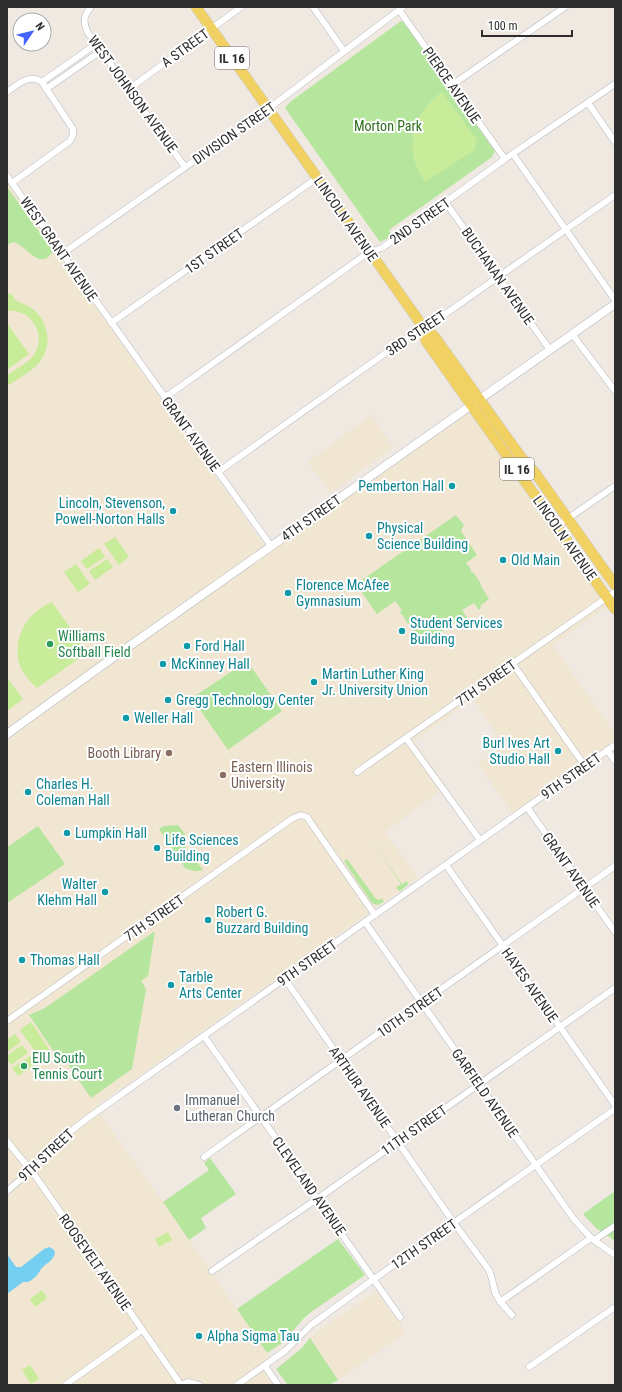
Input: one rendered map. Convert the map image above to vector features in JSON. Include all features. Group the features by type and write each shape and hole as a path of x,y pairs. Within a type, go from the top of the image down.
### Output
{"main road":[{"name":"IL 16","path":"196,7 268,109"},
{"name":"LINCOLN AVENUE","path":"268,109 424,328 434,336 475,402 557,526 611,595 615,609"},
{"name":"LINCOLN AVENUE","path":"475,402 536,474 615,585"}],"street":[{"name":"WEST JOHNSON AVENUE","path":"91,7 86,13 84,20 84,26 88,33 185,167"},
{"name":"A STREET","path":"128,89 241,7"},
{"path":"313,7 344,51"},
{"path":"452,85 565,7"},
{"name":"DIVISION STREET","path":"62,254 268,109 401,8"},
{"name":"PIERCE AVENUE","path":"401,8 452,85 505,159"},
{"path":"42,82 96,44"},
{"path":"46,89 101,51"},
{"path":"7,92 23,81 31,78 42,82 73,129 73,135 70,141 12,183"},
{"name":"2ND STREET","path":"164,396 170,394 369,252 382,248 505,159 615,84"},
{"path":"588,103 615,142"},
{"path":"513,154 615,300"},
{"name":"WEST GRANT AVENUE","path":"7,176 111,323"},
{"name":"1ST STREET","path":"111,323 317,178"},
{"name":"3RD STREET","path":"218,472 411,335 424,328 615,195"},
{"name":"BUCHANAN AVENUE","path":"446,203 550,350"},
{"name":"4TH STREET","path":"7,734 615,304"},
{"name":"GRANT AVENUE","path":"111,323 271,546"},
{"path":"572,334 615,391"},
{"path":"557,526 615,486"},
{"name":"7TH STREET","path":"356,772 611,595"},
{"path":"513,664 585,766"},
{"path":"406,738 480,840"},
{"name":"9TH STREET","path":"7,1190 75,1127 615,745"},
{"path":"608,750 615,761"},
{"name":"GRANT AVENUE","path":"527,807 615,932"},
{"name":"7TH STREET","path":"7,1021 294,818 301,815 307,817 375,915"},
{"name":"HAYES AVENUE","path":"446,865 615,1104"},
{"name":"10TH STREET","path":"204,1157 615,866"},
{"name":"GARFIELD AVENUE","path":"365,922 573,1218 592,1239 615,1255"},
{"name":"ARTHUR AVENUE","path":"285,979 454,1223 489,1270 493,1278 495,1292 500,1302 512,1315"},
{"name":"11TH STREET","path":"212,1271 317,1199 615,988"},
{"name":"CLEVELAND AVENUE","path":"204,1036 400,1317"},
{"name":"12TH STREET","path":"237,1385 286,1350 311,1325 374,1279 615,1109"},
{"name":"ROOSEVELT AVENUE","path":"7,1142 31,1169 180,1385"},
{"path":"500,1302 592,1239 615,1226"},
{"path":"529,1367 615,1308"},
{"path":"65,1385 142,1330"},
{"path":"265,1366 278,1385"},
{"path":"180,1385 188,1382 199,1385"}],"shaded area":[{"name":"Eastern Illinois University","path":"7,182 269,552 467,413 477,417 609,605 553,645 615,734 615,743 513,814 478,764 504,745 473,699 414,741 446,786 385,832 418,878 95,1107 163,1202 267,1353 269,1357 259,1364 274,1385 7,1385"},
{"path":"371,415 393,447 331,493 308,462"},
{"path":"376,1291 406,1332 338,1380 310,1338"}],"green space":[{"name":"Morton Park","path":"401,21 404,22 495,151 492,157 389,230 392,236 380,242 285,108 290,102"},
{"path":"442,92 477,140 475,150 425,182 417,167 412,144 416,124 426,106"},
{"path":"7,187 53,251 48,257 38,259 18,244 13,242 7,245"},
{"path":"11,293 16,301 31,308 40,317 46,330 47,344 43,358 38,364 7,386 7,375 34,355 38,347 39,339 38,331 29,318 15,311 7,311 7,295"},
{"path":"7,323 29,354 7,370"},
{"path":"456,515 464,525 461,531 477,555 466,563 471,569 470,571 474,573 489,599 480,606 481,608 479,610 474,603 462,610 467,618 464,620 462,617 425,644 420,637 418,638 400,612 402,610 395,601 377,614 356,584"},
{"path":"115,537 129,557 119,565 104,544"},
{"path":"99,548 105,557 87,569 81,561"},
{"path":"107,559 113,567 95,580 89,571"},
{"path":"76,564 90,584 78,592 64,572"},
{"name":"Williams Softball Field","path":"52,602 85,649 84,655 37,688 27,678 21,669 18,656 18,646 23,628 29,620 35,613"},
{"path":"244,663 249,664 282,711 228,750 192,698"},
{"path":"7,678 23,699 7,711"},
{"path":"178,825 185,834 183,841 186,847 184,853 186,858 190,856 193,857 203,870 194,871 185,868 159,829 164,826"},
{"path":"38,826 65,864 7,903 7,847"},
{"path":"372,841 402,884 407,881 408,885 400,891 396,888 401,884"},
{"path":"347,859 376,899 379,900 382,898 384,902 377,905 372,903 344,861"},
{"path":"155,931 148,976 141,981 146,989 132,1069 91,1098 65,1060 61,1062 29,1015 45,1008"},
{"path":"31,1022 53,1055 43,1063 20,1030"},
{"name":"EIU South Tennis Court","path":"15,1034 21,1042 7,1052 7,1040"},
{"name":"EIU South Tennis Court","path":"22,1045 28,1053 11,1065 7,1060 7,1056"},
{"name":"EIU South Tennis Court","path":"30,1056 36,1064 18,1076 12,1068"},
{"path":"210,1158 236,1194 201,1218 206,1228 189,1240 163,1202 209,1170 204,1163"},
{"path":"615,1191 615,1241 596,1228 583,1214"},
{"path":"168,1232 172,1240 159,1247 155,1239"},
{"path":"338,1239 365,1275 311,1312 302,1320 285,1341 267,1353 237,1309"},
{"path":"42,1290 47,1298 35,1307 30,1299"},
{"path":"310,1338 338,1380 329,1385 288,1385 276,1369 301,1349"},
{"path":"30,1365 39,1379 31,1384 22,1370"}],"water":[{"path":"49,1247 55,1252 51,1260 34,1278 28,1282 23,1282 7,1294 7,1254 16,1267 21,1267 44,1249"}],"place":[{"name":"Pemberton Hall","path":"452,486"},
{"name":"Lincoln, Stevenson, Powell-Norton Halls","path":"173,511"},
{"name":"Physical Science Building","path":"369,536"},
{"name":"Old Main","path":"503,560"},
{"name":"Florence McAfee Gymnasium","path":"288,593"},
{"name":"Student Services Building","path":"402,631"},
{"name":"Williams Softball Field","path":"50,644"},
{"name":"Ford Hall","path":"187,646"},
{"name":"McKinney Hall","path":"163,664"},
{"name":"Martin Luther King Jr. University Union","path":"314,682"},
{"name":"Gregg Technology Center","path":"168,700"},
{"name":"Weller Hall","path":"126,718"},
{"name":"Burl Ives Art Studio Hall","path":"558,751"},
{"name":"Booth Library","path":"169,753"},
{"name":"Eastern Illinois University","path":"223,775"},
{"name":"Charles H. Coleman Hall","path":"28,792"},
{"name":"Lumpkin Hall","path":"67,833"},
{"name":"Life Sciences Building","path":"157,848"},
{"name":"Walter Klehm Hall","path":"105,892"},
{"name":"Robert G. Buzzard Building","path":"208,920"},
{"name":"Thomas Hall","path":"22,960"},
{"name":"Tarble Arts Center","path":"171,985"},
{"name":"EIU South Tennis Court","path":"24,1066"},
{"name":"Immanuel Lutheran Church","path":"177,1108"},
{"name":"Alpha Sigma Tau","path":"199,1336"}]}
